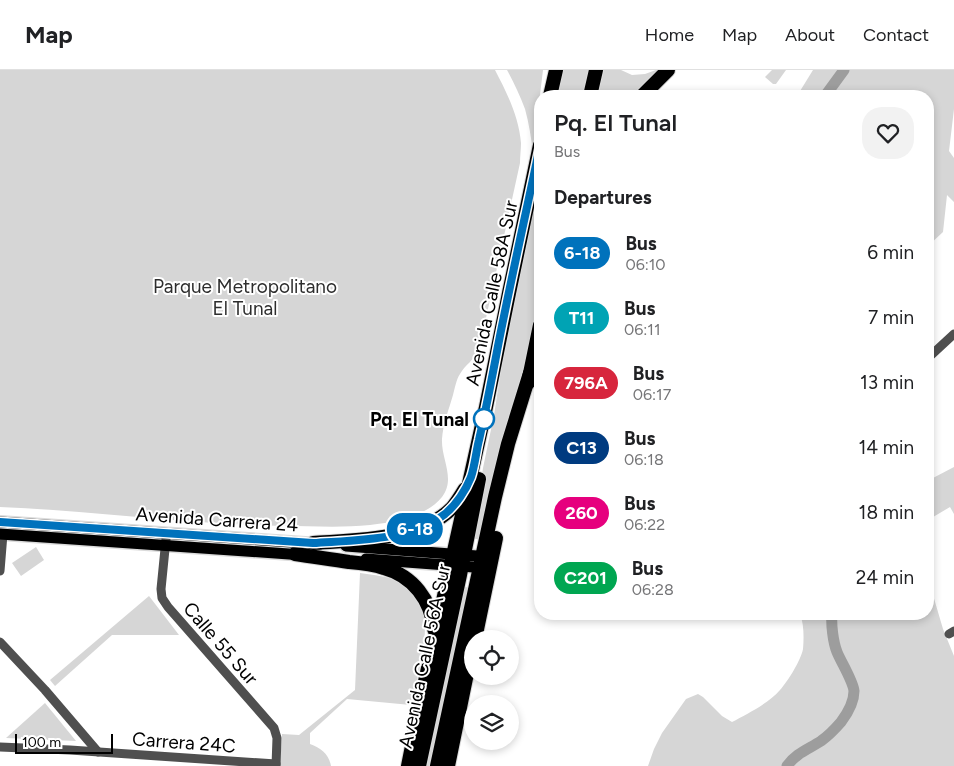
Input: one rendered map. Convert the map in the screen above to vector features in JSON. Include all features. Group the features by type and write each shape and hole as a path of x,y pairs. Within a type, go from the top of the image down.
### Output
{"highway":[{"path":"549,70 550,90"},
{"path":"551,90 556,70"},
{"path":"591,90 596,70"},
{"path":"648,90 668,70"},
{"name":"Avenida Calle 58A Sur","path":"458,560 471,477 534,173"},
{"path":"476,630 486,562 516,446 534,353"},
{"name":"Avenida Calle 56A Sur","path":"408,766 433,645 458,560 479,478 486,406"},
{"path":"313,543 399,534 428,524 451,508 471,477"},
{"path":"296,554 374,565 396,572 406,578 422,595 430,609 434,632 433,645"},
{"name":"Avenida Calle 56A Sur","path":"419,766 458,560"},
{"name":"Avenida Calle 56A Sur","path":"437,766 486,562"},
{"path":"448,766 465,685"},
{"path":"447,718 452,748"}],"main road":[{"name":"Avenida Carrera 24","path":"0,522 296,554 486,562"},
{"name":"Avenida Carrera 24","path":"1,534 313,543 458,560"}],"street":[{"path":"934,352 954,334"},
{"path":"0,571 1,534"},
{"name":"Calle 55 Sur","path":"166,539 160,589 162,598 274,728 277,738 276,765"},
{"path":"0,642 45,690 98,752"},
{"name":"Carrera 24C","path":"0,747 276,765"}],"green space":[{"name":"Parque Metropolitano El Tunal","path":"0,70 495,70 508,96 518,124 521,143 520,163 479,350 459,376 445,422 442,446 448,483 442,497 419,514 379,524 348,526 247,525 0,507"},
{"path":"507,70 543,70 541,90 534,90 533,152 525,109"},
{"path":"562,70 591,70 586,90 558,90"},
{"path":"604,70 621,70 632,75 664,70 643,90 599,90"},
{"path":"772,70 786,70 776,84 773,84 765,77"},
{"path":"813,70 954,70 954,109 949,151 954,158 954,202 947,195 943,232 934,240 934,90 801,90"},
{"path":"534,201 534,326 481,540 472,538 513,292"},
{"path":"954,467 954,514 950,507 934,516 934,477"},
{"path":"431,527 429,547 362,543"},
{"path":"36,547 44,560 21,576 12,563"},
{"path":"360,573 387,577 401,583 415,597 422,610 425,623 424,646 411,705 347,699 310,733 310,744 324,752 331,766 280,766 282,734 299,735 355,690"},
{"path":"462,586 469,588 434,766 423,766"},
{"path":"149,596 179,635 112,635 55,686 50,680"},
{"path":"934,598 943,629 954,656 954,766 648,766 662,733 686,699 698,694 722,716 732,722 758,708 775,695 790,676 802,654 802,620 934,620"},
{"path":"45,703 76,741 6,738"}],"waterway":[{"path":"829,90 844,70"},
{"path":"787,766 799,754 821,741 834,730 846,715 853,699 853,687 834,643 832,620"}],"bus line":[{"name":"6-18","path":"0,522 313,543 359,540 399,534 436,520 456,502 471,477 534,174"}],"place":[{"name":"Pq. El Tunal","path":"484,419"}]}
